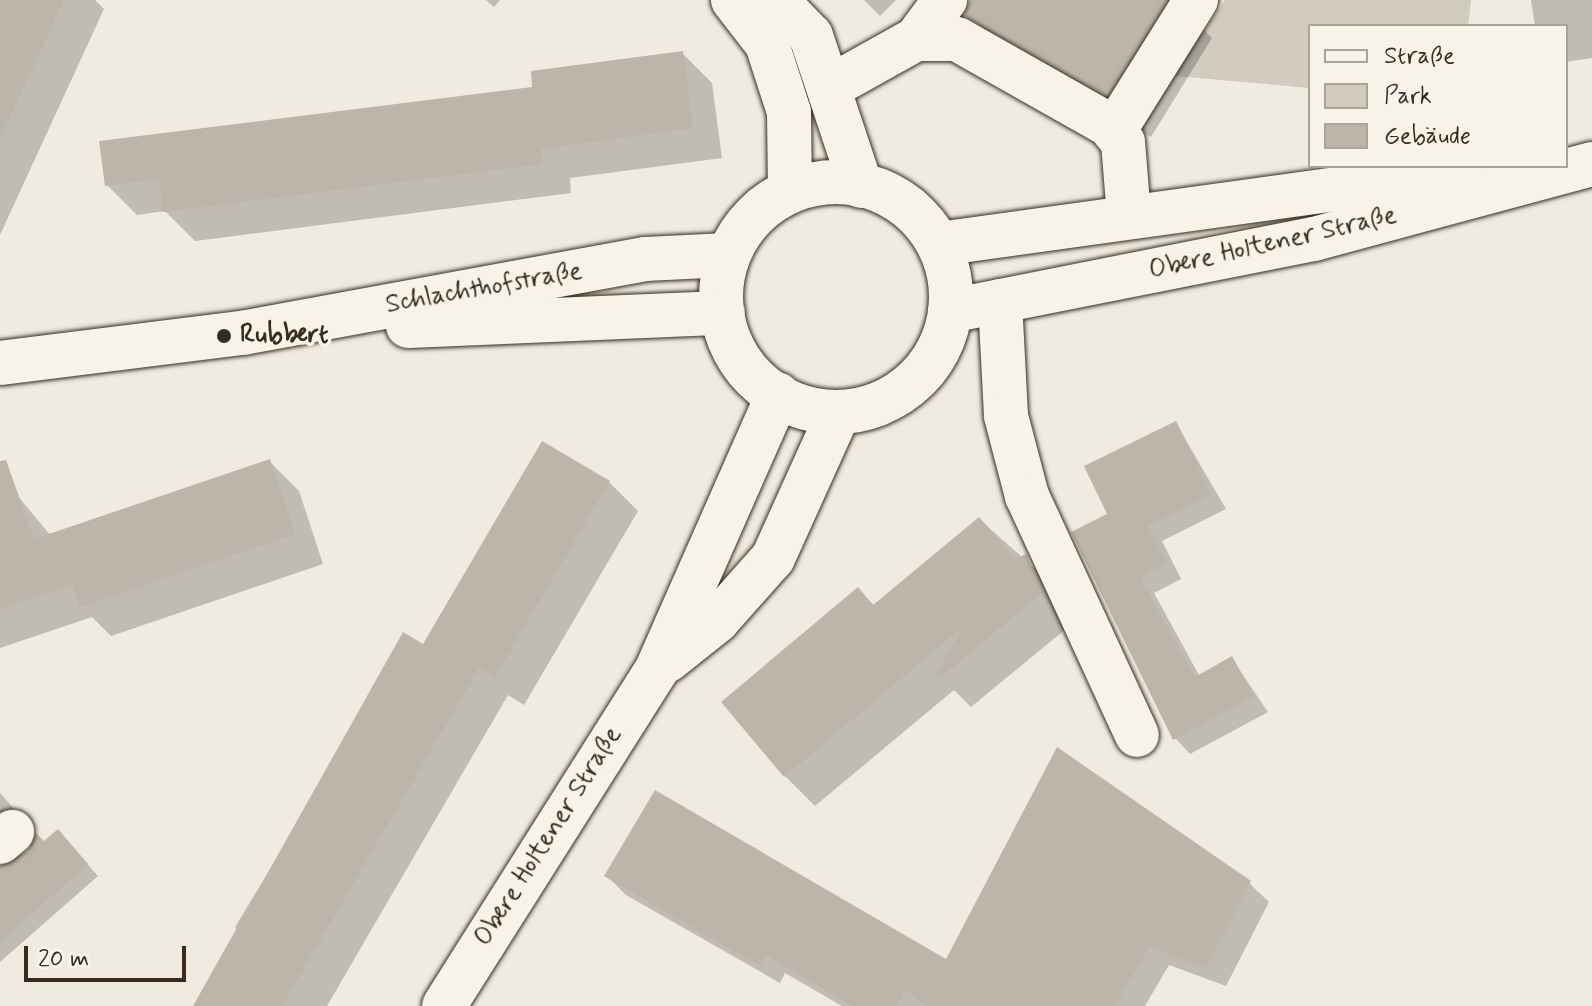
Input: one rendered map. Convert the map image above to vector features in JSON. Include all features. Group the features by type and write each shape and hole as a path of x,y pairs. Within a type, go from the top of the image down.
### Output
{"street":[{"path":"733,0 767,44 789,112 790,190"},
{"path":"776,0 811,36 861,186"},
{"path":"830,87 916,39 945,0"},
{"path":"1114,131 1196,0"},
{"path":"916,39 957,39 1114,131 1123,142 1129,216"},
{"path":"1568,159 1592,156"},
{"name":"Obere Holtener Straße","path":"950,311 1314,239 1592,164"},
{"name":"Obere Holtener Straße","path":"939,244 1491,168"},
{"path":"834,181 861,186 916,213 939,244 950,311 944,340 922,379 883,404 838,414 778,395 755,381 730,344 723,313 728,255 752,216 790,190 834,181"},
{"name":"Schlachthofstraße","path":"0,363 242,333 645,259 728,255"},
{"path":"1000,301 1006,416 1027,496 1137,735"},
{"name":"Schlachthofstraße","path":"242,333 723,313"},
{"name":"Obere Holtener Straße","path":"444,1006 657,669 778,395"},
{"name":"Obere Holtener Straße","path":"657,669 717,621 773,558 838,414"}],"green space":[{"path":"1225,0 1471,0 1468,24 1308,24 1308,88 1175,76"}],"building":[{"path":"0,0 64,0 0,139"},
{"path":"970,0 1166,0 1107,95 964,16"},
{"path":"683,51 693,128 541,149 542,164 163,212 159,179 105,186 99,141 532,87 531,71"},
{"path":"1176,421 1212,494 1148,526 1167,564 1140,577 1195,677 1232,656 1254,696 1173,740 1071,532 1107,514 1084,466"},
{"path":"542,441 610,481 495,677 479,668 282,1006 193,1006 403,632 423,644"},
{"path":"270,459 295,534 80,607 72,585 0,609 0,461 6,460 34,539"},
{"path":"979,517 1015,559 1026,554 1043,592 940,678 935,675 964,626 784,777 721,702 858,587 873,605"},
{"path":"1057,747 1251,881 1206,968 1149,947 1115,1006 925,1006 906,990 897,1006 853,1006 766,955 760,965 738,954 604,876 655,790 946,959"},
{"path":"58,829 88,864 0,942 0,866 28,851 36,833 44,841"}],"place":[{"name":"Rubbert","path":"224,336"}]}
